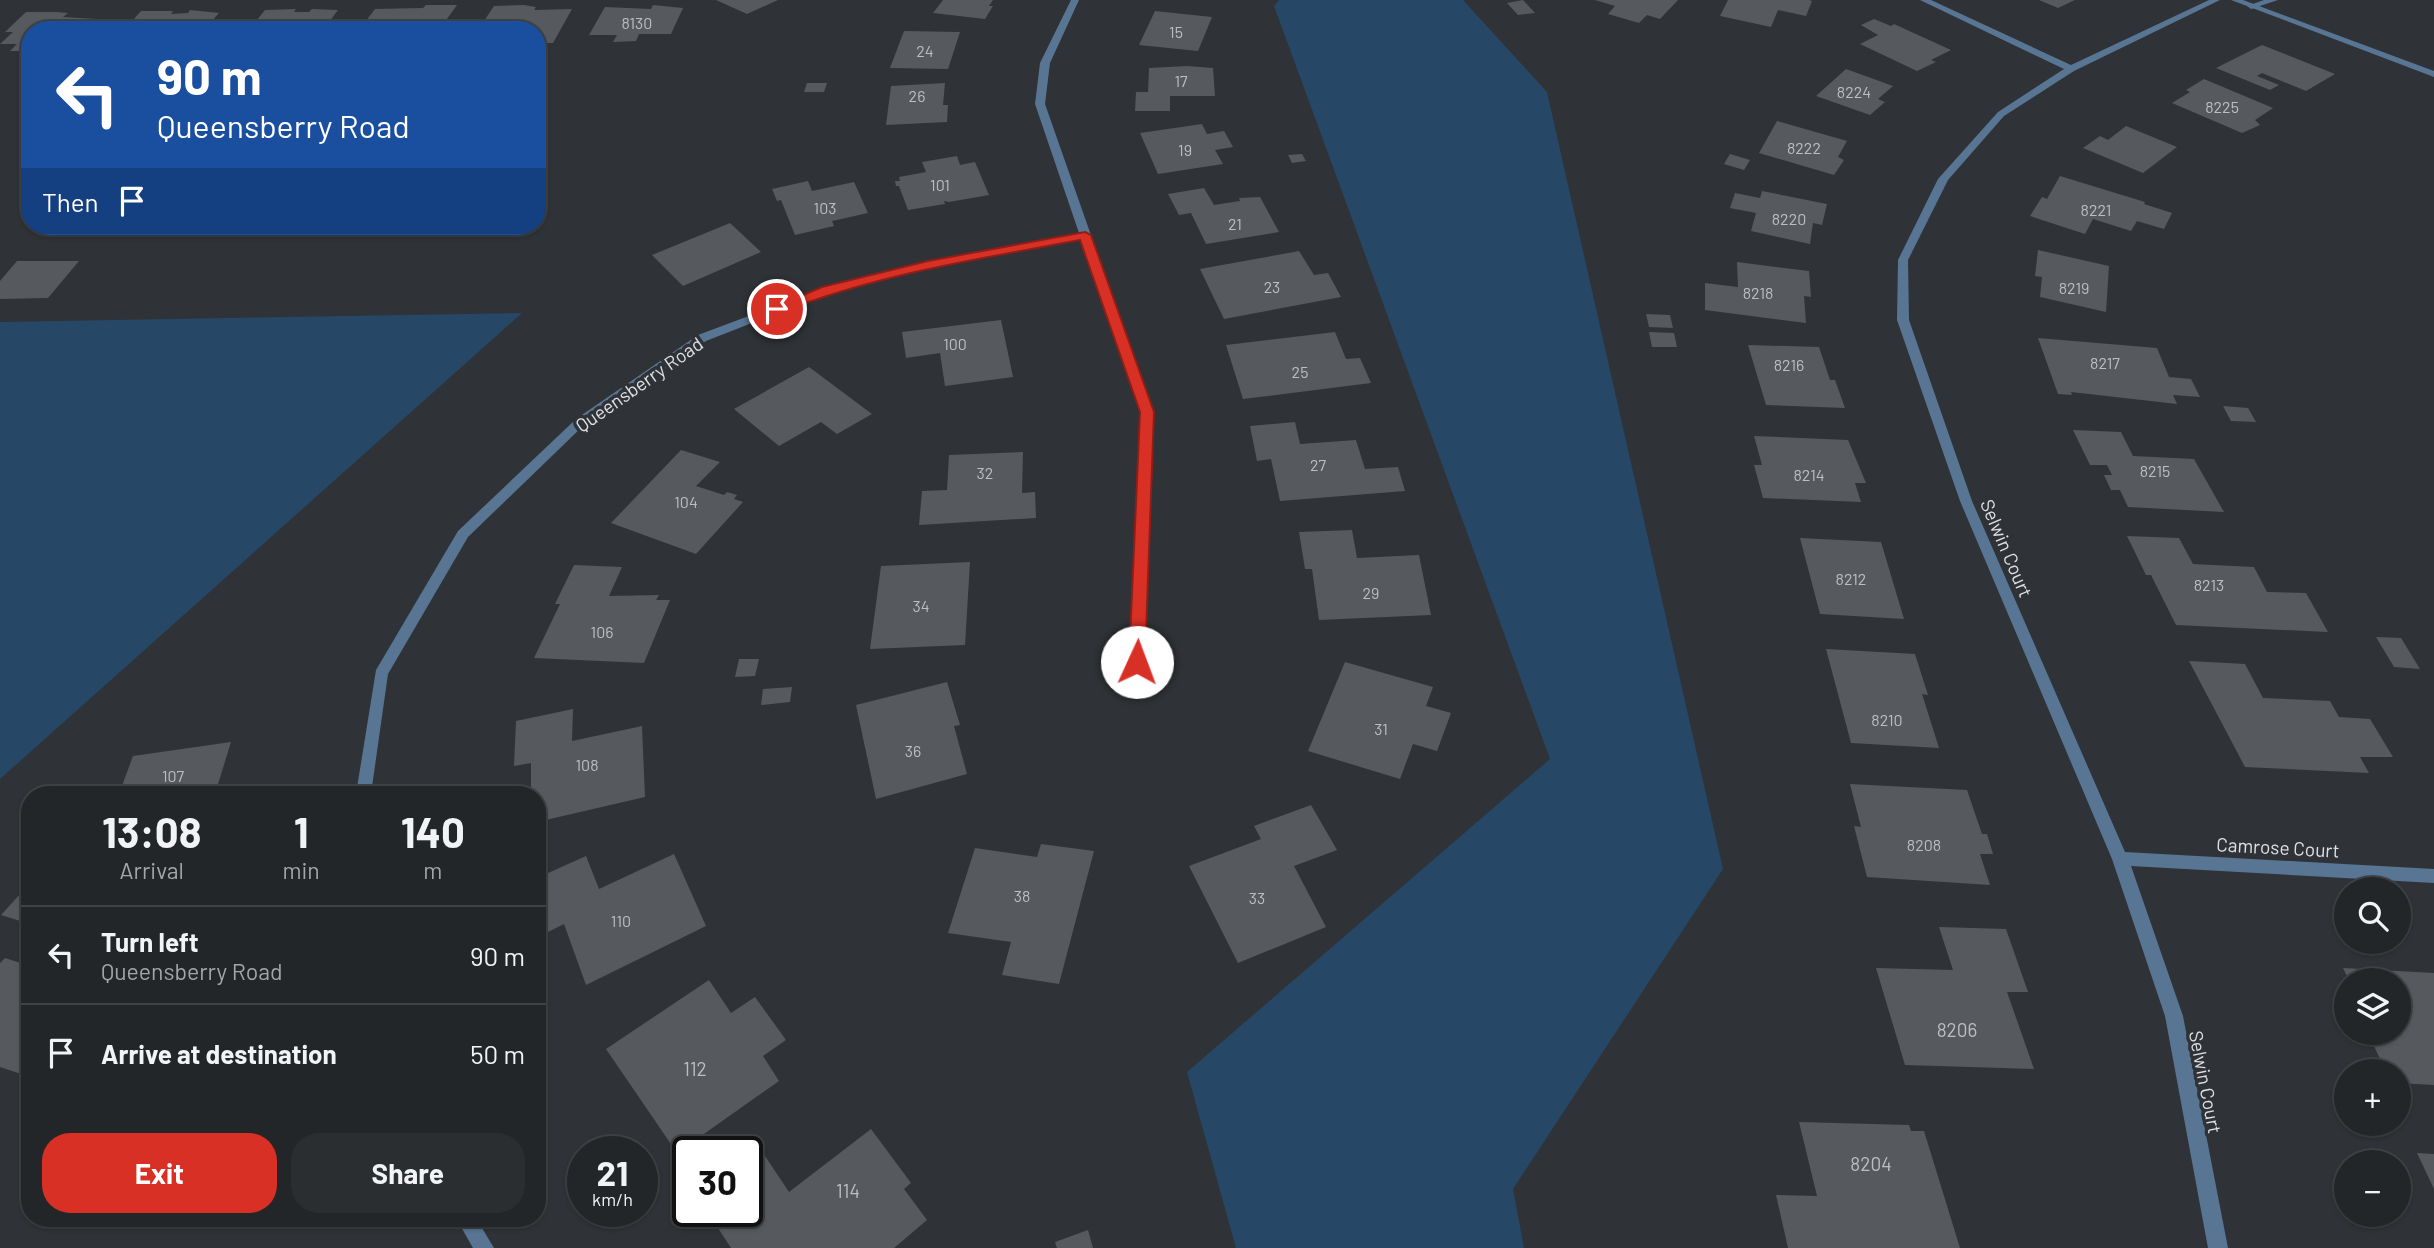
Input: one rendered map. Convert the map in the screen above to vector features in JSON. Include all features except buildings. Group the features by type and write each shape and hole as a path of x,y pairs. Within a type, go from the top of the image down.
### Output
{"street":[{"path":"1074,0 1045,63 1040,104 1147,412 1137,662"},
{"path":"1924,0 2071,69"},
{"name":"Selwin Court","path":"2216,0 2071,69 2001,114 1943,179 1903,260 1903,320 1966,501 2120,859 2174,1016 2218,1248"},
{"path":"2235,0 2434,74"},
{"path":"2251,6 2274,0"},
{"name":"Queensberry Road","path":"364,786 381,674 463,534 580,422 702,338 827,290 928,265 1085,235"},
{"name":"Camrose Court","path":"2120,859 2434,876"},
{"path":"471,1227 484,1248"}],"shaded area":[{"path":"1279,0 1463,0 1547,92 1723,869 1513,1189 1524,1248 1236,1248 1187,1072 1550,759 1274,6"},
{"path":"522,313 0,779 0,322"}],"route":[{"path":"777,309 827,290 928,265 1085,235 1147,412 1137,662"}]}
